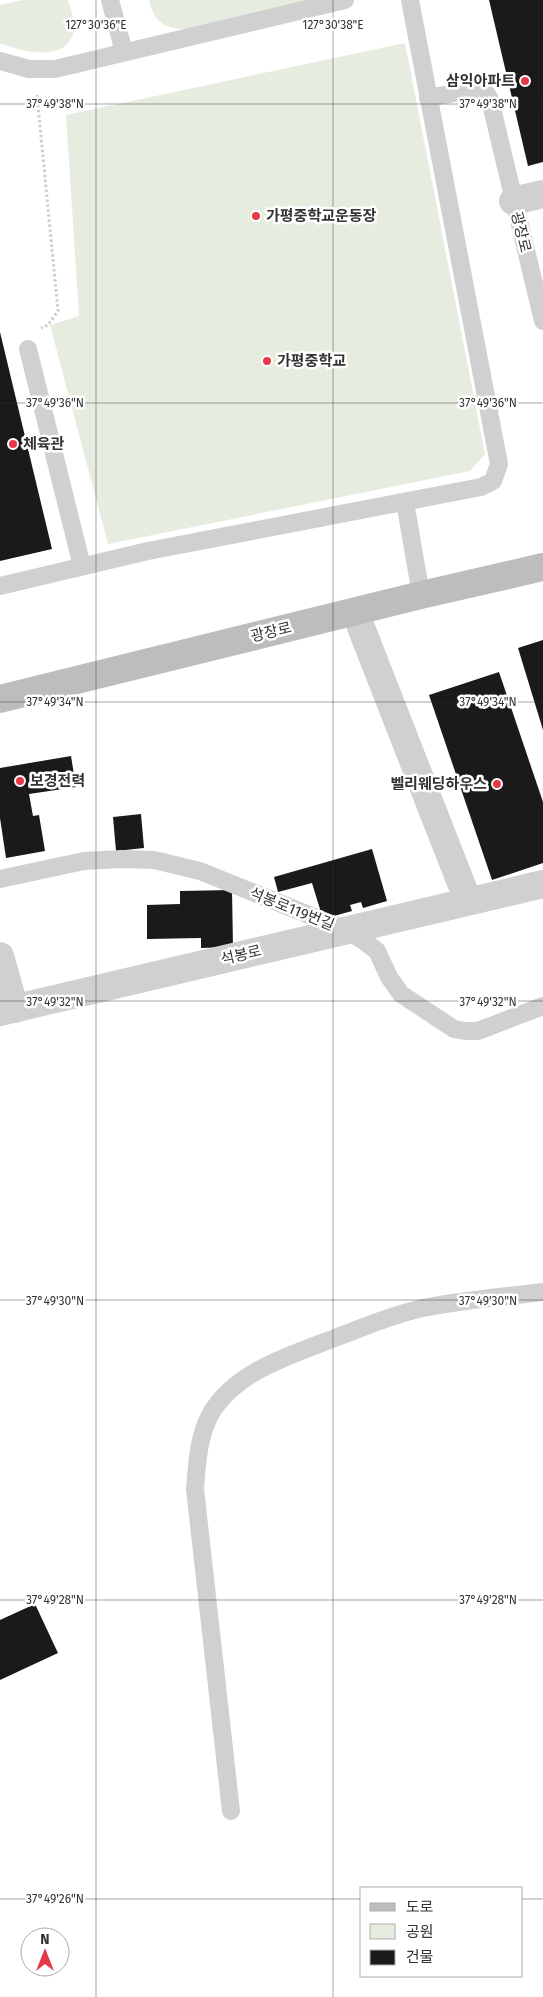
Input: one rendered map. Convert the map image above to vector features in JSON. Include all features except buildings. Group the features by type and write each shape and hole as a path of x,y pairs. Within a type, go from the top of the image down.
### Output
{"street":[{"path":"513,201 543,194"},
{"name":"광장로","path":"0,699 421,595 543,567"},
{"path":"355,612 468,901"},
{"name":"석봉로","path":"0,956 7,1010 543,884"}],"lane":[{"path":"110,0 124,52"},
{"path":"0,586 148,551 481,487 492,481 498,464 410,0"},
{"path":"0,61 29,69 55,69 334,1"},
{"name":"광장로","path":"428,98 476,89 487,94 543,321"},
{"path":"28,350 82,566"},
{"path":"404,502 421,595"},
{"name":"석봉로119번길","path":"0,879 84,861 154,860 200,871 346,930 377,952 389,977 401,994 454,1029 478,1031 543,1006"},
{"path":"231,1812 195,1489 201,1437 211,1415 228,1392 252,1374 281,1359 383,1319 422,1308 543,1292"}],"path":[{"path":"35,330 48,325 58,311 37,90"}],"green space":[{"path":"23,0 68,0 74,26 73,34 68,43 60,49 51,52 40,52 18,49 0,43 0,5"},
{"path":"149,0 304,0 301,3 186,29 178,29 166,26 157,19"},
{"name":"가평중학교운동장","path":"405,43 485,454 470,471 108,544 50,325 79,316 66,115"}],"place":[{"name":"삼익아파트","path":"525,81"},
{"name":"가평중학교운동장","path":"256,216"},
{"name":"가평중학교","path":"267,361"},
{"name":"체육관","path":"13,444"},
{"name":"보경전력","path":"20,781"},
{"name":"벨리웨딩하우스","path":"497,784"}]}
